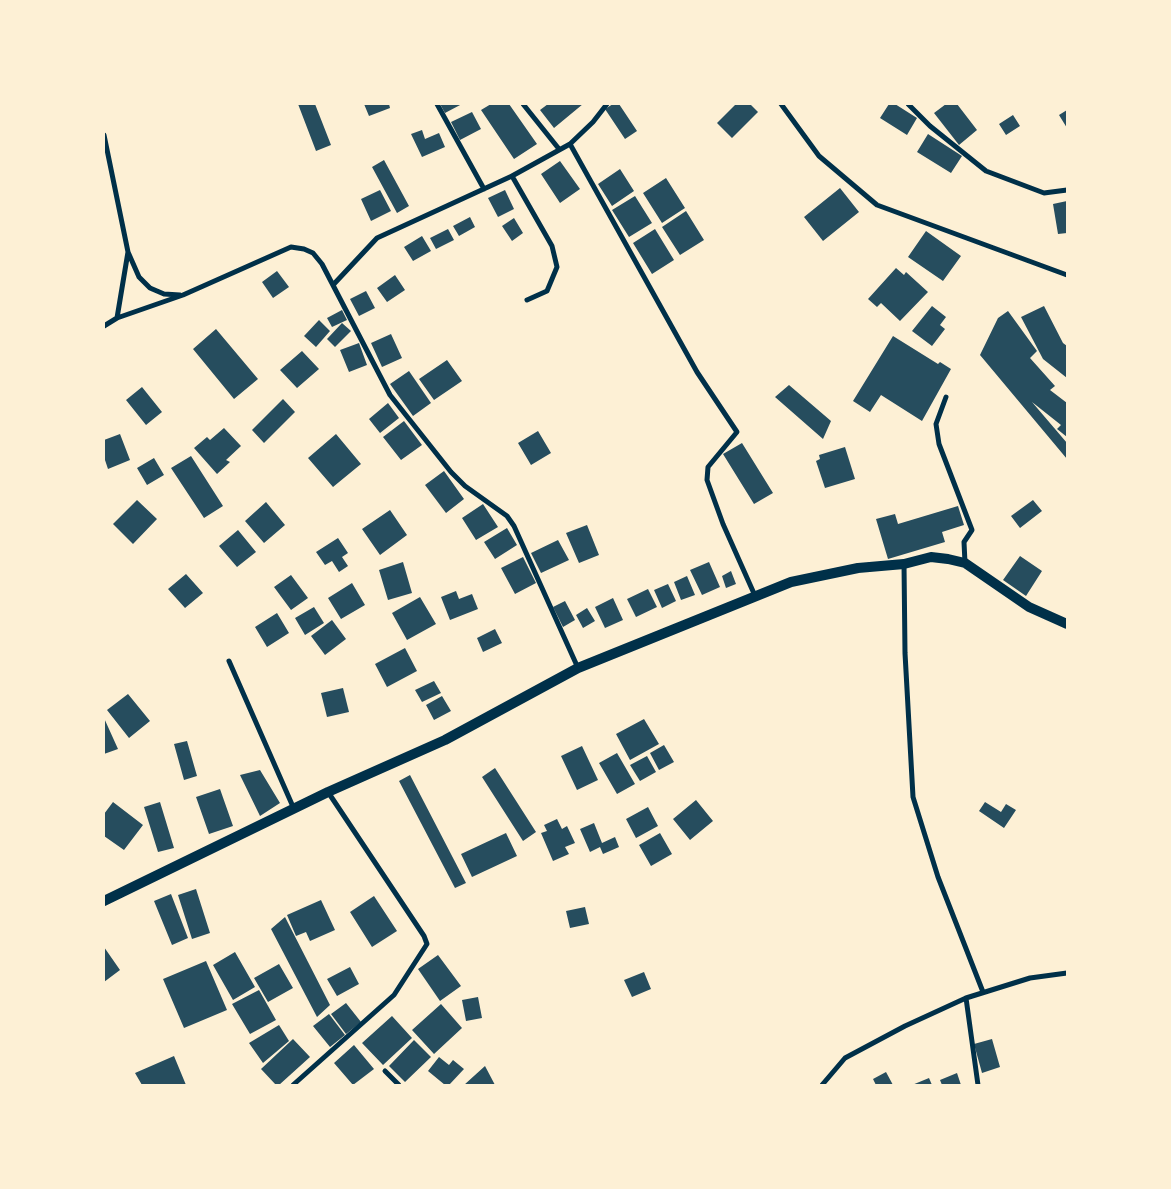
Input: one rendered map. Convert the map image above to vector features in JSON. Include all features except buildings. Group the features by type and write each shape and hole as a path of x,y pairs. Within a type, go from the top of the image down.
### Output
{"main road":[{"path":"104,902 328,792 444,740 578,668 756,598 791,582 858,568 904,564 930,557 965,564 1029,607 1067,624"}],"street":[{"path":"437,104 484,189"},
{"path":"524,104 559,149"},
{"path":"333,285 377,238 512,176 570,144 594,122 608,104"},
{"path":"781,104 819,156 877,205 1067,274"},
{"path":"908,104 930,126 986,171 1044,193 1067,190"},
{"path":"104,135 128,252 139,277 150,288 164,294 182,295"},
{"path":"570,144 697,372 737,432 708,467 707,480 723,524 756,598"},
{"path":"512,176 552,246 557,267 547,290 527,300"},
{"path":"104,326 117,318 182,295 291,247 304,249 312,253 322,264 390,395 464,486 507,516 514,526 578,668"},
{"path":"117,318 128,252"},
{"path":"946,397 936,424 939,444 972,530 964,542 965,564"},
{"path":"904,564 905,653 914,797 938,877 983,992"},
{"path":"229,661 294,810"},
{"path":"293,1085 394,995 427,944 424,936 328,792"},
{"path":"822,1085 845,1058 905,1026 966,998 1030,978 1067,973"},
{"path":"966,998 978,1085"},
{"path":"386,1071 399,1085"}]}
